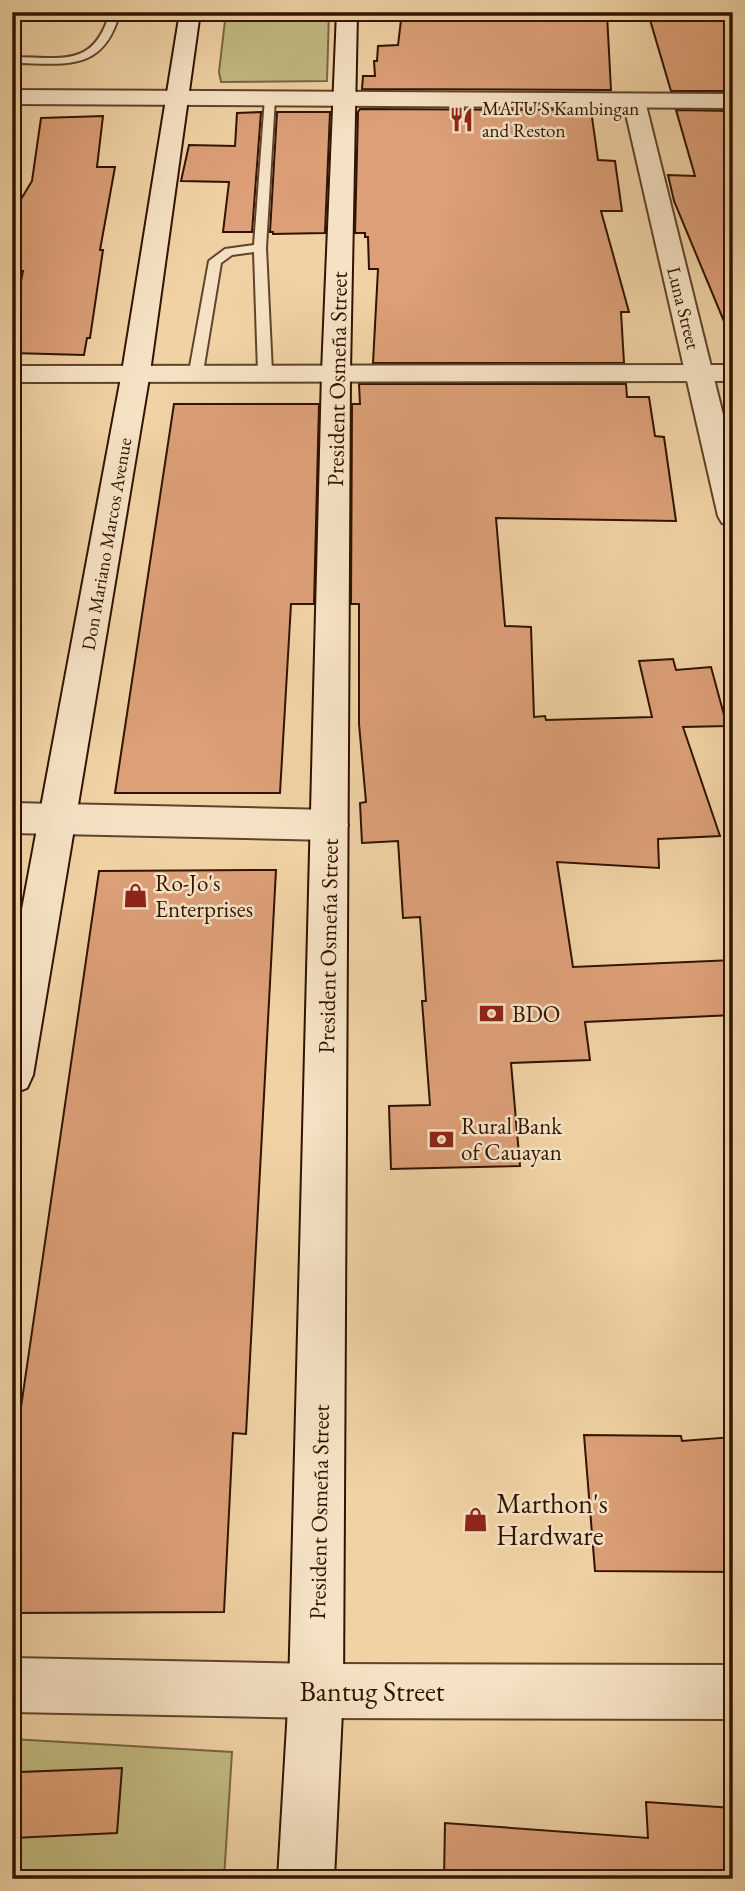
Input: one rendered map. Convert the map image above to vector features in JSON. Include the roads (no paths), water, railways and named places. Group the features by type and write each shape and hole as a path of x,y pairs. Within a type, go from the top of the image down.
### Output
{"main road":[{"name":"Don Mariano Marcos Avenue","path":"12,1075 136,372 191,12"},
{"name":"President Osmeña Street","path":"306,1879 316,1691 336,372 347,12"},
{"path":"12,97 733,101"},
{"name":"Luna Street","path":"634,100 733,516"},
{"path":"12,374 733,373"},
{"path":"12,818 330,825"},
{"name":"Bantug Street","path":"12,1685 316,1691 733,1692"}],"lane":[{"path":"12,60 90,54 102,46 115,12"},
{"path":"265,372 260,248 270,98"},
{"path":"196,372 215,261 229,252 260,248"}],"place":[{"name":"MATU'S Kambingan and Reston","path":"462,119"},
{"name":"Ro-Jo's Enterprises","path":"135,896"},
{"name":"BDO","path":"492,1014"},
{"name":"Rural Bank of Cauayan","path":"441,1139"},
{"name":"Marthon's Hardware","path":"476,1519"}]}
